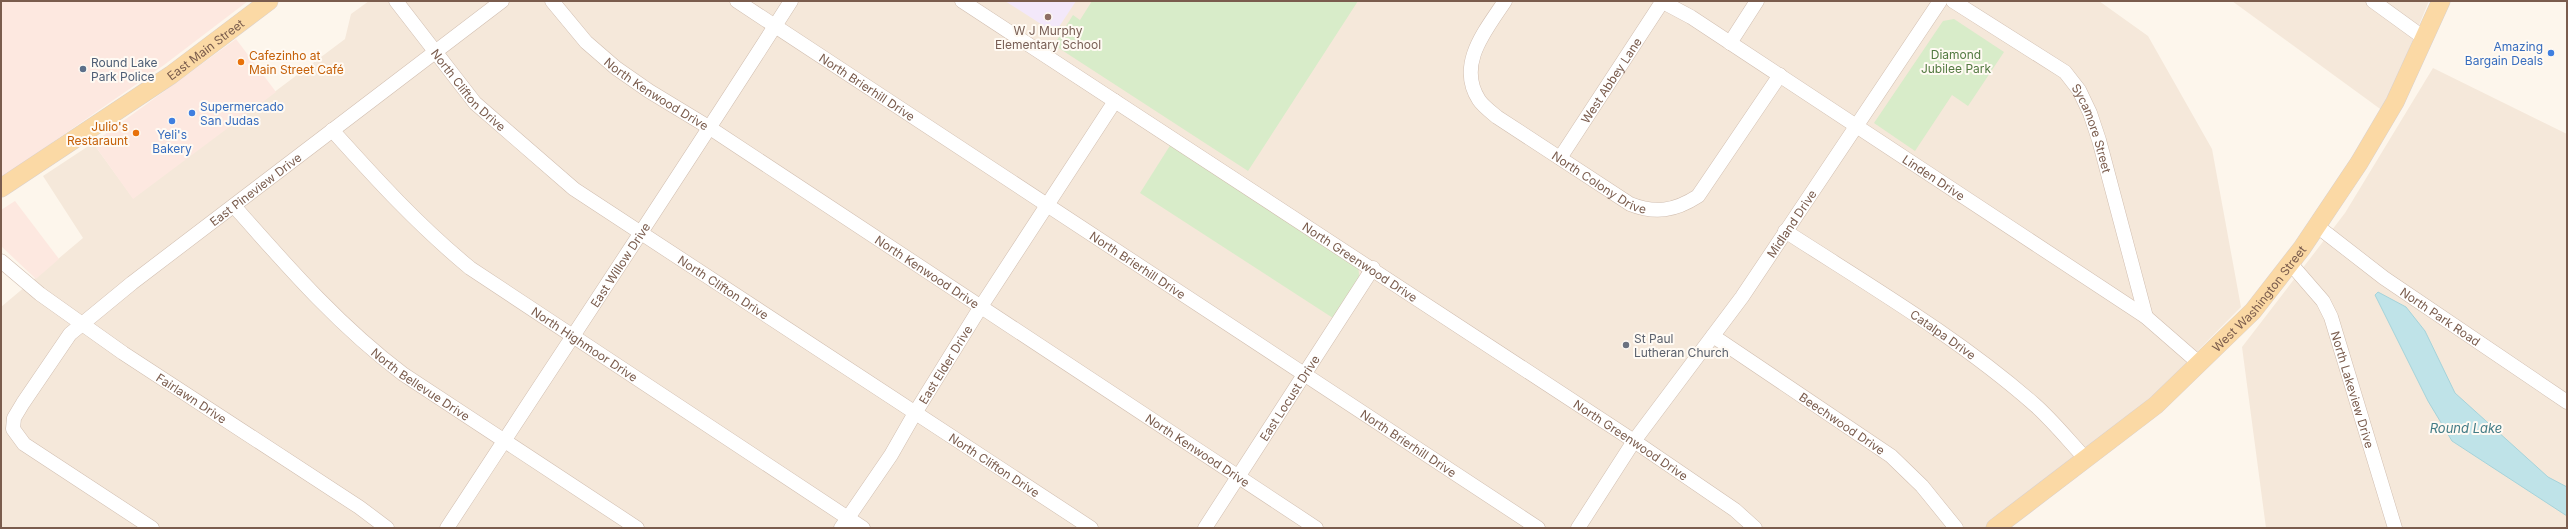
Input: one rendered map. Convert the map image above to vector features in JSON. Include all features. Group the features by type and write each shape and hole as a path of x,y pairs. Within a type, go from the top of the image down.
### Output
{"main road":[{"name":"East Main Street","path":"1,188 171,75 269,1"},
{"name":"West Washington Street","path":"1995,528 2156,404 2200,364 2253,311 2317,226 2356,168 2395,102 2441,1"}],"street":[{"name":"North Clifton Drive","path":"396,1 475,103 511,136 574,189 1091,528"},
{"name":"East Pineview Drive","path":"152,528 24,444 13,429 14,418 28,396 70,334 332,130 502,1"},
{"name":"North Kenwood Drive","path":"552,1 586,42 616,68 649,91 710,128 980,308 1316,528"},
{"name":"North Brierhill Drive","path":"738,1 1046,206 1538,528"},
{"name":"East Willow Drive","path":"447,528 640,232 710,128 791,1"},
{"name":"North Greenwood Drive","path":"962,1 1373,268 1634,441 1735,510 1755,528"},
{"name":"North Colony Drive","path":"1505,1 1476,46 1471,62 1472,83 1479,100 1497,117 1630,204 1645,210 1666,211 1683,206 1698,196 1709,182 1780,75"},
{"name":"West Abbey Lane","path":"1560,158 1661,1"},
{"name":"Linden Drive","path":"1661,1 1730,42 2146,317 2200,364"},
{"path":"1730,42 1757,1"},
{"name":"Midland Drive","path":"1578,528 1634,441 1713,336 1940,1"},
{"name":"Sycamore Street","path":"1953,1 2065,72 2079,90 2090,112 2099,140 2146,317"},
{"path":"2373,1 2424,38"},
{"name":"East Elder Drive","path":"844,523 892,455 915,413 980,308 1115,101"},
{"name":"North Highmoor Drive","path":"332,130 398,204 429,234 470,268 572,336 844,523 863,528"},
{"name":"North Bellevue Drive","path":"234,206 302,283 366,345 402,374 636,528"},
{"name":"North Park Road","path":"2317,226 2384,278 2567,402"},
{"name":"Catalpa Drive","path":"1785,231 1916,316 1987,365 2036,406 2085,458"},
{"name":"Fairlawn Drive","path":"1,261 40,294 83,324 359,507 387,528"},
{"name":"North Lakeview Drive","path":"2290,263 2323,301 2331,316 2395,528"},
{"name":"East Locust Drive","path":"1205,528 1373,268"},
{"name":"Beechwood Drive","path":"1713,336 1860,432 1891,456 1922,486 1956,528"}],"shaded area":[{"path":"1,1 248,1 164,65 1,178"},
{"path":"369,1 2099,1 2148,36 2212,149 2241,307 2156,393 1985,528 1,528 1,307 83,238 43,176 93,143 133,198 345,39 351,14"},
{"name":"W J Murphy Elementary School","path":"1005,1 1076,1 1055,33"},
{"path":"2232,1 2429,1 2383,111"},
{"path":"236,39 276,92 133,199 93,143"},
{"path":"2433,68 2567,134 2567,528 2266,528 2242,347 2345,213"},
{"path":"15,201 59,259 36,279 1,246 1,210"}],"green space":[{"path":"1092,1 1358,1 1248,171 1054,45 1073,15 1080,20"},
{"name":"Diamond Jubilee Park","path":"1954,19 2004,52 1968,106 1952,95 1915,151 1874,123 1943,21"},
{"path":"1171,144 1358,265 1360,283 1336,320 1140,193"}],"water":[{"name":"Round Lake","path":"2378,292 2406,307 2425,331 2455,393 2548,477 2567,487 2567,516 2452,441 2428,401 2375,295"}],"place":[{"name":"W J Murphy Elementary School","path":"1048,17"},
{"name":"Amazing Bargain Deals","path":"2551,53"},
{"name":"Cafezinho at Main Street Café","path":"241,62"},
{"name":"Round Lake Park Police","path":"83,69"},
{"name":"Supermercado San Judas","path":"192,113"},
{"name":"Yeli's Bakery","path":"172,121"},
{"name":"Julio's Restaraunt","path":"136,133"},
{"name":"St Paul Lutheran Church","path":"1626,345"}]}
